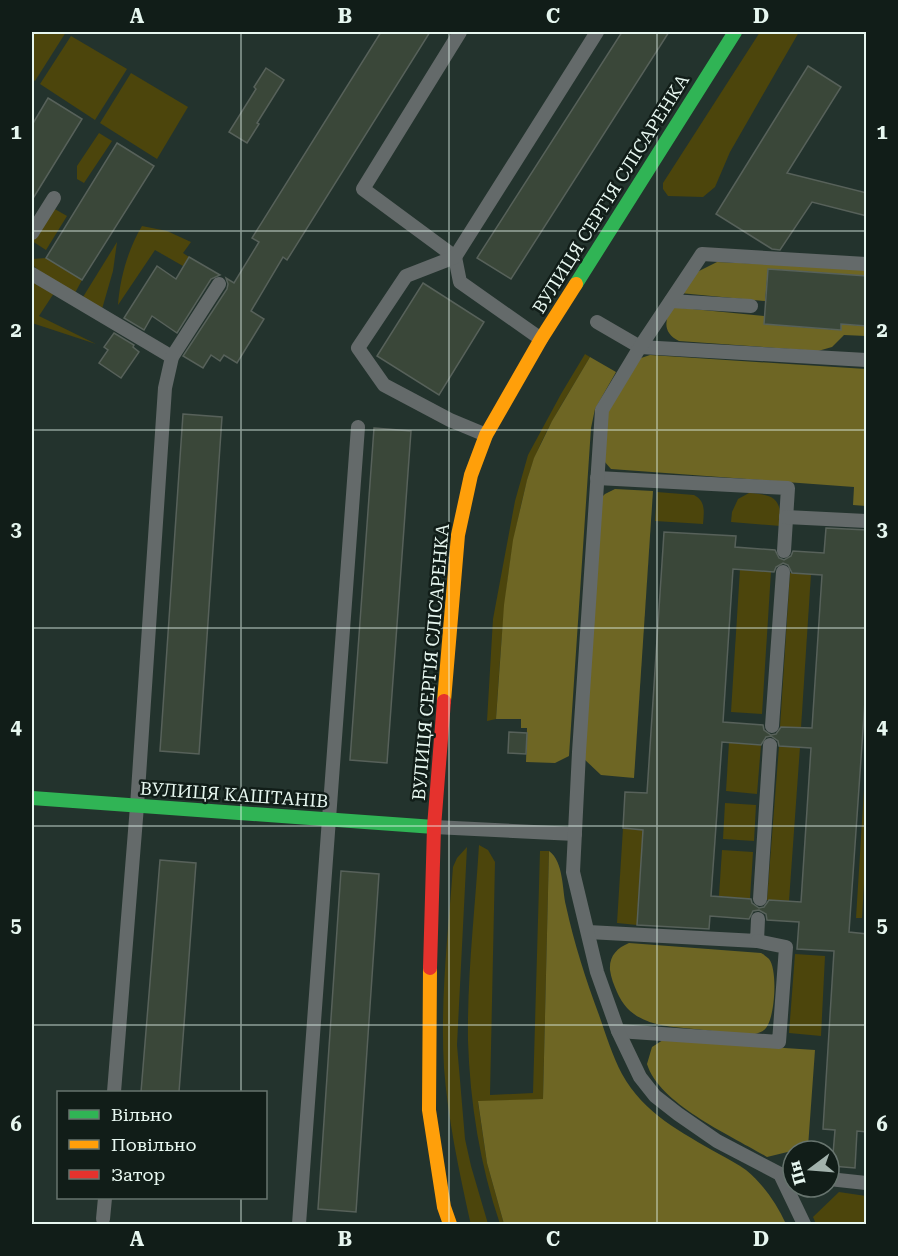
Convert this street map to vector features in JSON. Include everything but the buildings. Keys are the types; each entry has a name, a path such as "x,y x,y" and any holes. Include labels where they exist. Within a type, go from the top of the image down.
{"street":[{"name":"ВУЛИЦЯ СЕРГІЯ СЛІСАРЕНКА","path":"450,1224 444,1207 429,1110 430,967 435,827 449,634 458,535 471,475 486,435 541,339 735,32"},
{"name":"ВУЛИЦЯ КАШТАНІВ","path":"32,798 435,827"}],"lane":[{"path":"460,32 363,189 455,257 460,282 541,339"},
{"path":"486,435 450,420 384,385 358,348 406,276 455,257 597,32"},
{"path":"32,233 54,198"},
{"path":"781,1173 717,1141 655,1096 640,1077 618,1031 597,972 573,872 602,410 640,346 702,254 867,264"},
{"path":"32,274 172,357"},
{"path":"114,1091 137,806 165,388 172,357 219,284"},
{"path":"671,301 751,306"},
{"path":"597,321 640,346 867,360"},
{"path":"299,1224 358,427"},
{"path":"597,478 788,488 784,550"},
{"path":"786,517 867,521"},
{"path":"772,726 783,572"},
{"path":"760,899 770,745"},
{"path":"435,827 575,834"},
{"path":"757,941 758,919"},
{"path":"588,932 757,941 786,947 779,1042 618,1031"},
{"path":"841,1180 867,1183"},
{"path":"103,1220 105,1199"},
{"path":"795,1199 804,1224"}],"shaded area":[{"path":"32,32 66,32 35,81 32,79"},
{"path":"760,32 799,32 730,152 715,187 703,197 668,196 663,189 663,183"},
{"path":"71,36 127,69 95,120 40,84"},
{"path":"131,73 188,107 157,159 100,123"},
{"path":"99,133 112,141 84,183 77,179 77,166"},
{"path":"53,208 67,216 46,250 32,241"},
{"path":"142,226 167,231 191,242 183,253 189,257 183,266 155,250 118,305 126,264"},
{"path":"117,242 113,271 102,309 83,297"},
{"path":"46,258 82,280 75,293 32,264 32,259"},
{"path":"717,262 866,268 866,276 768,269 765,301 680,293 697,272"},
{"path":"32,281 54,293 39,316 96,344 32,323"},
{"path":"672,307 764,316 764,324 840,330 841,324 866,326 866,336 844,335 832,347 818,351 679,341 670,334 666,326"},
{"path":"585,354 590,357 547,431 526,484 507,588 496,719 487,721 493,619 515,501 528,455"},
{"path":"650,355 866,369 866,506 853,505 854,487 611,469 604,461 608,409 638,359"},
{"path":"590,357 616,372 595,409 591,428 569,756 555,763 526,762 527,728 521,728 521,719 496,719 504,605 513,540 534,458 552,421"},
{"path":"615,489 653,491 634,778 601,775 583,758 601,498"},
{"path":"657,492 698,497 703,507 703,524 655,521"},
{"path":"749,493 765,495 775,500 780,509 781,526 731,522 732,512 738,499"},
{"path":"740,569 771,571 762,714 731,712"},
{"path":"790,573 811,574 801,728 780,727"},
{"path":"729,742 761,745 757,794 726,791"},
{"path":"779,746 800,747 789,901 767,900"},
{"path":"865,773 866,849 862,918 856,918"},
{"path":"725,803 756,805 754,841 723,839"},
{"path":"623,828 643,830 637,925 617,923"},
{"path":"479,845 488,850 495,862 490,1095 533,1093 540,851 549,851 543,1099 478,1102 487,1163 504,1224 500,1224 482,1157 469,1064 469,992"},
{"path":"467,847 457,1045 465,1139 488,1224 471,1224 470,1221 451,1126 444,1068 444,993 453,867 457,858"},
{"path":"722,850 753,852 750,899 719,896"},
{"path":"549,851 560,869 566,906 589,988 622,1074 631,1088 652,1111 691,1138 746,1170 769,1195 786,1224 504,1224 487,1163 478,1101 543,1099"},
{"path":"629,943 762,954 769,959 774,973 772,1014 766,1028 749,1035 671,1027 639,1017 623,1003 610,970 615,953"},
{"path":"795,954 825,956 821,1036 789,1033"},
{"path":"663,1040 815,1050 809,1139 781,1139 781,1154 767,1157 698,1118 654,1079 647,1064 652,1047"},
{"path":"841,1192 866,1196 866,1224 816,1224 813,1217 832,1199 841,1199"}],"traffic: fast":[{"path":"576,284 735,32"},
{"path":"32,798 434,827"}],"traffic: slow":[{"path":"444,701 458,535 471,475 486,435 541,339 576,284"},
{"path":"430,968 429,1110 444,1207 450,1224"}],"traffic: jam":[{"path":"430,968 434,827 444,701"}]}
